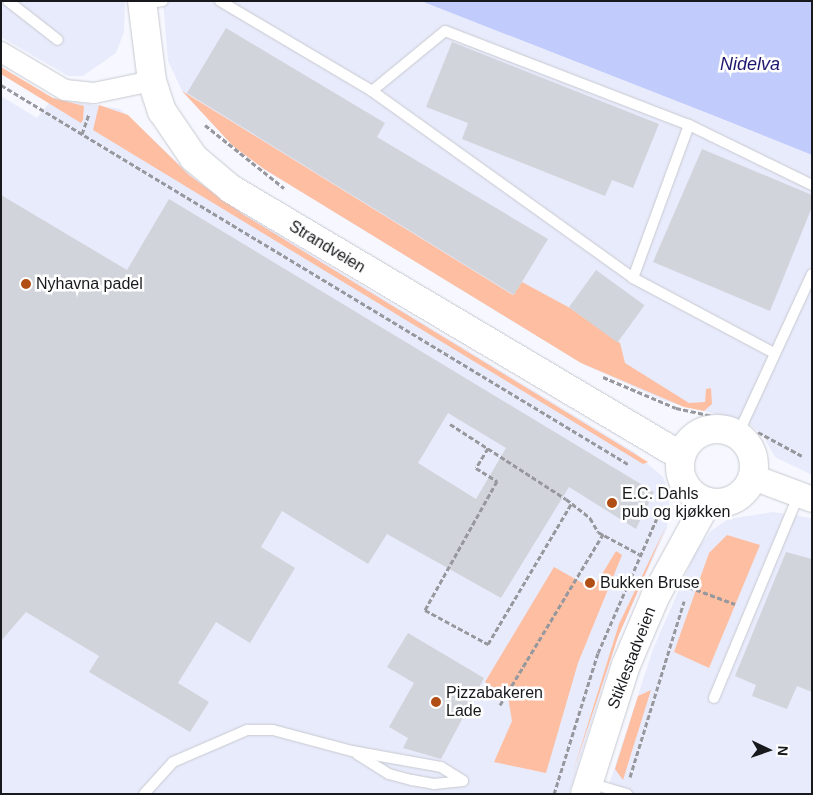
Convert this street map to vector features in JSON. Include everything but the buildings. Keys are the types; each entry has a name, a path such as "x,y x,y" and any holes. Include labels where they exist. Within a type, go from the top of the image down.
{"main road":[{"name":"Strandveien","path":"149,2 152,81 177,136 231,189 681,456"},
{"path":"739,428 754,456 753,477 739,496 723,503 707,502 684,484 681,456 691,438 708,429 739,428"},
{"name":"Stiklestadveien","path":"587,788 626,665 655,597 707,502"}],"street":[{"path":"1,52 65,90 94,93 152,81"},
{"path":"753,477 805,497"}],"lane":[{"path":"8,1 58,40"},
{"path":"220,1 372,91 633,278 774,353"},
{"path":"372,91 445,31 690,125 812,185"},
{"path":"633,278 690,125"},
{"path":"739,428 812,274"},
{"path":"714,698 750,610 805,497"},
{"path":"144,794 173,762 246,730 273,730 352,751 441,767 463,781 434,784 397,776 352,751"},
{"path":"587,788 626,794"}],"path":[{"path":"1,85 628,464"},
{"path":"202,123 288,192"},
{"path":"596,374 676,408 739,428 802,456"},
{"path":"450,424 571,504 602,534 639,554"},
{"path":"488,448 476,468 497,481 425,610 488,644 571,504"},
{"path":"654,524 660,512"},
{"path":"500,704 602,534"},
{"path":"626,794 692,578"},
{"path":"689,587 750,610"}],"shaded area":[{"path":"1,1 125,1 124,32 116,53 83,76 68,76 1,37"},
{"path":"163,1 421,1 812,155 812,475 775,457 763,436 747,422 665,401 581,363 264,169 233,146 182,91 168,61"},
{"path":"1,67 53,98 84,106 81,123 1,74"},
{"path":"182,91 513,295 522,282 570,308 620,343 625,363 689,403 705,402 706,389 711,388 712,404 704,411 684,407 581,363 264,169 233,146"},
{"path":"1,96 37,118 53,98 120,109 210,193 633,451 663,477 670,495 667,528 618,637 569,794 1,794"},
{"path":"99,105 128,115 189,175 244,215 648,462 643,464 93,130"},
{"path":"773,512 812,518 812,794 606,794 653,649 696,551 711,531 728,519"},
{"path":"666,526 618,637 572,775 619,624"},
{"path":"727,535 760,545 709,668 674,652 709,553"},
{"path":"616,551 622,555 578,663 546,773 494,762 512,721 508,697 485,682 554,567 593,589"},
{"path":"651,690 623,780 615,769 638,696"}],"water":[{"name":"Nidelva","path":"421,1 812,1 812,155 717,117"}],"place":[{"name":"Nyhavna padel","path":"26,284"},
{"name":"E.C. Dahls pub og kjøkken","path":"612,503"},
{"name":"Bukken Bruse","path":"590,583"},
{"name":"Pizzabakeren Lade","path":"436,702"}]}
